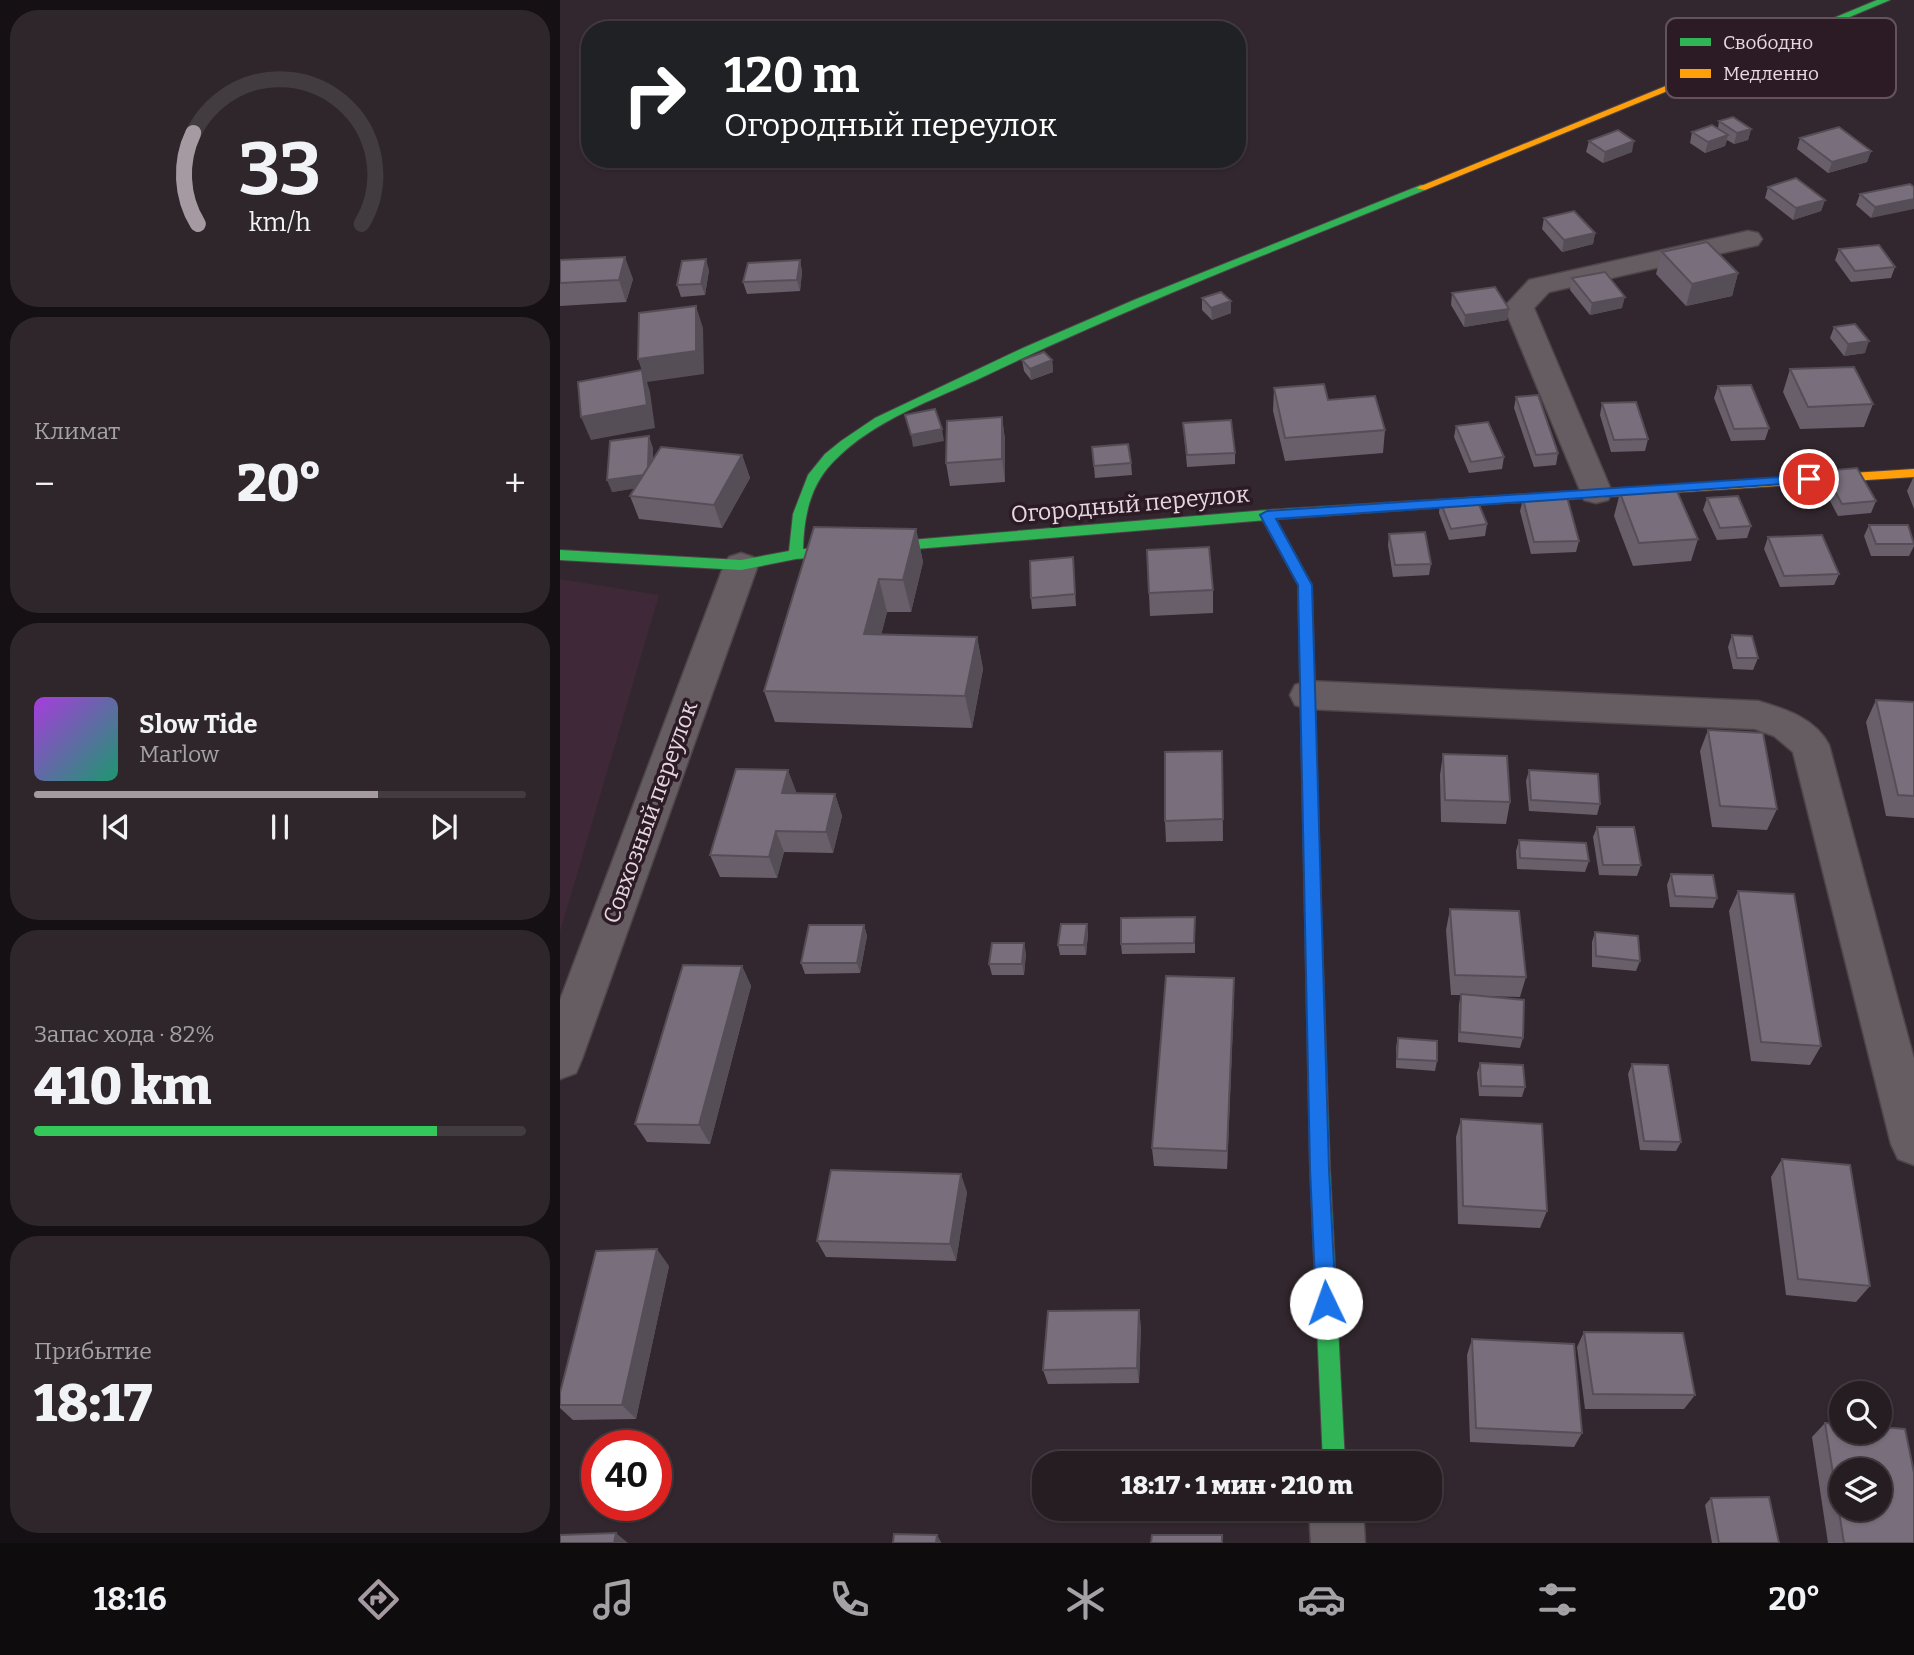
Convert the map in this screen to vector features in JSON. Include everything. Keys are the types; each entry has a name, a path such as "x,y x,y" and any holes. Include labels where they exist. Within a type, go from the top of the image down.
{"street":[{"path":"1841,18 1885,0"},
{"path":"796,554 796,520 806,491 828,459 866,428 1054,337 1666,89"},
{"path":"1596,492 1519,307 1539,286 1748,239"},
{"name":"Огородный переулок","path":"560,555 741,565 796,554 1267,515 1914,473"},
{"path":"1267,515 1305,585 1320,1169 1333,1451"},
{"name":"Совхозный переулок","path":"560,1059 741,565"},
{"path":"1308,695 1758,715 1787,726 1810,745 1914,1144"},
{"path":"1337,1521 1338,1543"}],"shaded area":[{"path":"560,579 659,595 560,932"}],"building":[{"path":"1733,117 1751,129 1737,133 1719,121"},
{"path":"1712,125 1728,135 1708,142 1692,132"},
{"path":"1839,127 1871,151 1832,162 1800,138"},
{"path":"1618,130 1634,141 1605,152 1589,141"},
{"path":"1796,178 1825,200 1796,208 1768,187"},
{"path":"1910,184 1914,187 1914,199 1875,207 1860,194"},
{"path":"1574,211 1595,233 1564,240 1544,218"},
{"path":"1707,242 1738,273 1692,284 1662,252"},
{"path":"1879,245 1895,267 1855,271 1839,249"},
{"path":"625,257 619,280 560,283 560,260"},
{"path":"706,259 701,284 677,285 682,261"},
{"path":"800,260 797,280 743,282 748,263"},
{"path":"1605,272 1625,297 1592,303 1572,278"},
{"path":"1495,287 1509,309 1465,315 1452,293"},
{"path":"1221,292 1231,301 1211,308 1202,298"},
{"path":"696,306 696,351 638,359 639,313"},
{"path":"1855,324 1869,341 1848,344 1834,327"},
{"path":"1044,352 1052,360 1030,369 1022,360"},
{"path":"1854,367 1873,404 1808,407 1790,369"},
{"path":"642,370 647,405 581,417 578,382"},
{"path":"1324,384 1328,400 1375,396 1385,430 1285,438 1274,388"},
{"path":"1751,385 1769,428 1734,429 1718,386"},
{"path":"1538,395 1558,453 1536,455 1516,397"},
{"path":"1636,402 1648,439 1614,440 1602,403"},
{"path":"935,409 942,429 911,435 905,415"},
{"path":"1002,417 1002,459 946,463 947,421"},
{"path":"1231,420 1235,453 1187,455 1183,423"},
{"path":"1488,422 1504,457 1471,462 1456,426"},
{"path":"649,436 648,467 643,475 607,480 610,441"},
{"path":"1128,444 1131,463 1094,466 1092,447"},
{"path":"661,447 742,455 714,505 630,496"},
{"path":"1857,468 1876,501 1842,504 1824,471"},
{"path":"1676,489 1698,539 1639,543 1620,493"},
{"path":"1738,496 1751,526 1720,528 1707,498"},
{"path":"1476,497 1487,524 1451,529 1440,501"},
{"path":"1567,497 1579,541 1534,542 1523,499"},
{"path":"1869,525 1908,525 1914,544 1876,544"},
{"path":"814,527 916,529 903,580 879,579 864,634 977,637 965,696 764,691"},
{"path":"1425,532 1431,564 1395,565 1389,534"},
{"path":"1822,535 1839,574 1784,576 1768,537"},
{"path":"1209,547 1213,590 1149,593 1147,550"},
{"path":"1073,557 1075,594 1031,598 1030,561"},
{"path":"1732,635 1752,636 1758,658 1737,658"},
{"path":"1876,700 1914,702 1914,796 1898,795"},
{"path":"1708,730 1763,733 1777,809 1720,806"},
{"path":"1222,751 1223,819 1165,821 1165,752"},
{"path":"1443,754 1507,756 1510,802 1445,800"},
{"path":"736,769 788,770 782,793 835,794 826,832 776,831 769,857 710,855"},
{"path":"1529,770 1598,774 1600,804 1531,800"},
{"path":"1597,827 1634,827 1641,865 1603,865"},
{"path":"1519,840 1586,843 1589,861 1520,858"},
{"path":"1671,874 1713,875 1717,898 1675,896"},
{"path":"1738,891 1794,894 1821,1046 1761,1042"},
{"path":"1450,909 1519,911 1526,977 1455,975"},
{"path":"1195,917 1194,943 1121,944 1121,918"},
{"path":"1061,924 1087,924 1084,945 1058,945"},
{"path":"809,925 864,925 857,963 801,963"},
{"path":"1595,932 1638,936 1640,961 1596,956"},
{"path":"992,943 1024,943 1022,964 989,964"},
{"path":"683,965 742,966 699,1125 635,1124"},
{"path":"1166,976 1234,978 1227,1151 1152,1148"},
{"path":"1461,994 1524,1000 1523,1038 1460,1032"},
{"path":"1398,1038 1437,1041 1437,1061 1397,1059"},
{"path":"1480,1063 1523,1065 1525,1087 1481,1086"},
{"path":"1632,1064 1668,1065 1681,1142 1644,1141"},
{"path":"1461,1119 1542,1124 1547,1211 1463,1206"},
{"path":"1782,1159 1850,1165 1870,1286 1798,1279"},
{"path":"831,1170 961,1174 950,1244 817,1241"},
{"path":"657,1249 622,1405 560,1405 560,1393 596,1251"},
{"path":"1139,1310 1137,1368 1043,1370 1048,1311"},
{"path":"1584,1332 1683,1333 1695,1395 1593,1394"},
{"path":"1472,1339 1574,1344 1582,1433 1476,1428"},
{"path":"1825,1423 1829,1423 1829,1444 1892,1444 1892,1428 1905,1429 1914,1473 1914,1543 1844,1543 1841,1521 1892,1521 1892,1458 1831,1458"},
{"path":"1769,1497 1779,1543 1719,1543 1711,1498"},
{"path":"616,1533 614,1543 560,1543 560,1535"},
{"path":"894,1534 937,1535 936,1543 893,1543"},
{"path":"1152,1535 1222,1535 1222,1543 1151,1543"}],"traffic: fast":[{"path":"1841,18 1885,0"},
{"path":"796,554 799,514 813,478 820,467 845,444 879,421 1083,326 1421,188"},
{"path":"560,555 741,565 796,554 1267,515 1512,499"},
{"path":"1312,875 1320,1169 1333,1451"}],"traffic: slow":[{"path":"1421,188 1666,89"},
{"path":"1512,499 1914,473"},
{"path":"1267,515 1305,585 1312,875"}],"route":[{"path":"1326,1303 1305,585 1267,515 1809,479"}]}
